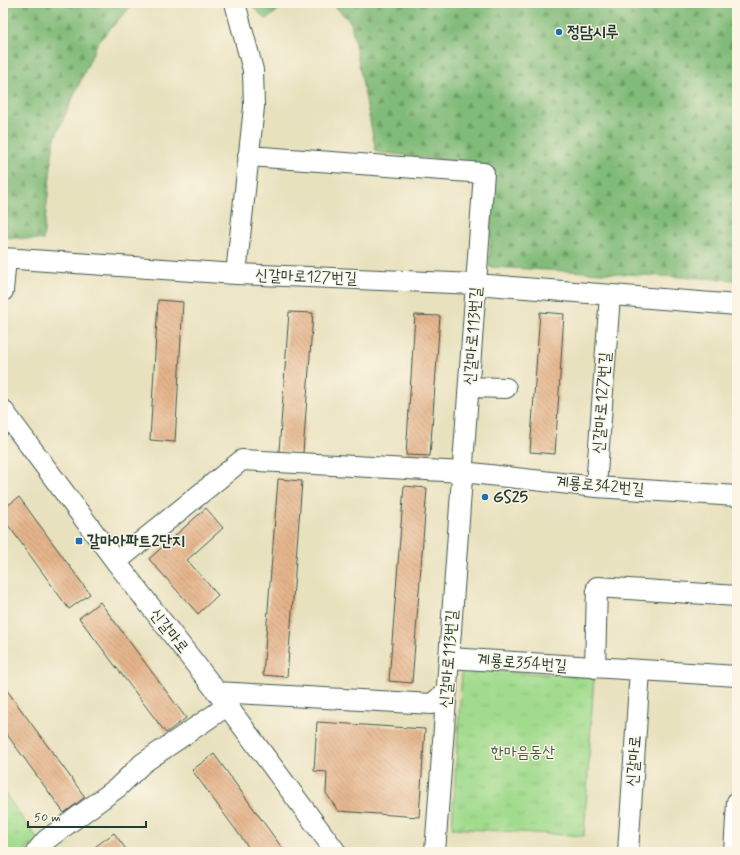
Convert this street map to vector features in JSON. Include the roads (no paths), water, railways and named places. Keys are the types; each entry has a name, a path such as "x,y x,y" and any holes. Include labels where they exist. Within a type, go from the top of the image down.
{"street":[{"path":"235,3 253,70 254,107 236,274"},
{"name":"신갈마로113번길","path":"248,156 484,173 435,852"},
{"path":"3,291 4,258"},
{"name":"신갈마로127번길","path":"4,258 236,274 476,284 737,305"},
{"name":"신갈마로127번길","path":"596,486 610,295"},
{"path":"469,387 506,388"},
{"name":"신갈마로","path":"3,410 116,562 222,699 336,852"},
{"name":"계룡로342번길","path":"116,562 242,460 463,472 596,486 737,496"},
{"path":"595,668 597,587 737,596"},
{"name":"계룡로354번길","path":"449,658 737,676"},
{"name":"신갈마로","path":"628,852 640,670"},
{"path":"36,852 46,840 117,788 143,763 222,699 432,704 447,691"},
{"path":"734,852 737,802"}],"place":[{"name":"정담시루","path":"559,32"},
{"name":"GS25","path":"485,497"},
{"name":"갈마아파트2단지","path":"79,541"}],"park label":[{"name":"한마음동산","path":"523,752"}]}
